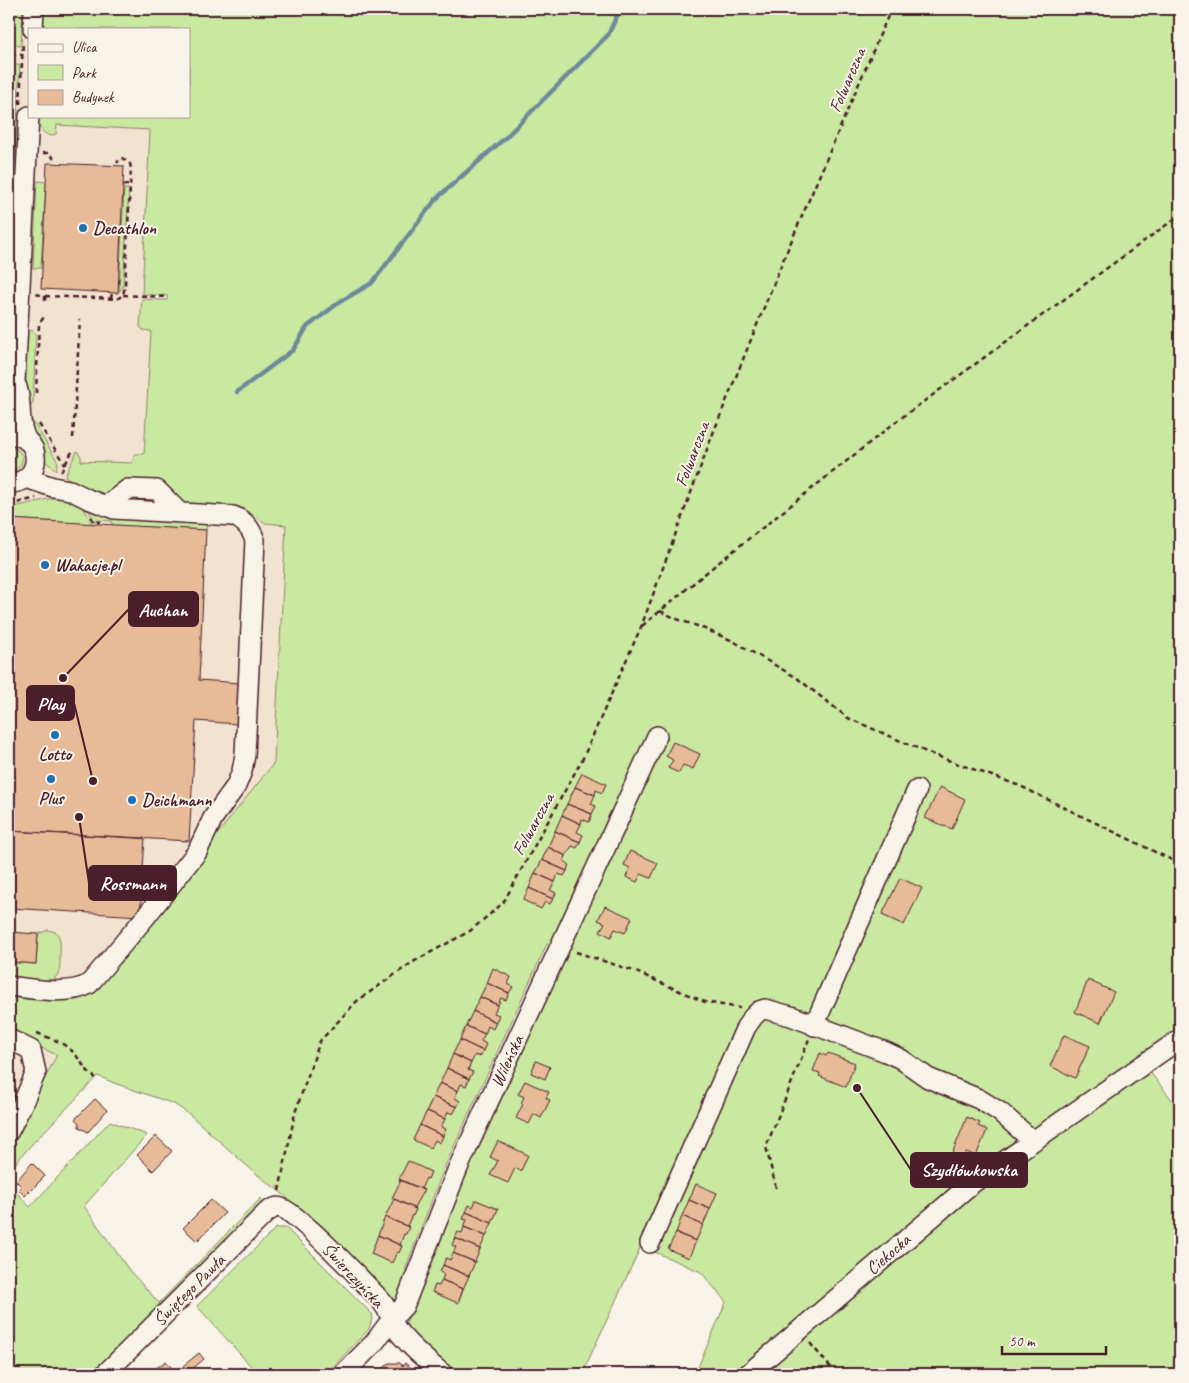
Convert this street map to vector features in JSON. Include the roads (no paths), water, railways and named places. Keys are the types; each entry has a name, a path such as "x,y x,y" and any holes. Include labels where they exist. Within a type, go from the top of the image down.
{"street":[{"path":"33,28 34,9"},
{"path":"9,405 15,381 29,118"},
{"path":"15,381 20,398 22,430 27,441 34,449 36,460 33,470 18,480"},
{"path":"9,435 17,435 27,441"},
{"path":"36,460 70,490"},
{"path":"9,986 72,991 89,984 197,852 210,823 236,786 245,756 255,540 252,531 240,518 233,516 114,509 70,490 18,480"},
{"name":"Wileńska","path":"342,1374 374,1343 404,1306 458,1168 657,736"},
{"path":"814,1026 917,790"},
{"path":"650,1243 746,1027 756,1014 765,1009 775,1011 901,1059 928,1078 979,1098 1000,1112 1033,1140"},
{"path":"9,1039 31,1050 36,1072 9,1131"},
{"name":"Ciekocka","path":"748,1374 970,1185 1180,1039"},
{"name":"Świerczyńska","path":"275,1207 290,1212 312,1232 383,1304 400,1334 443,1374"},
{"name":"Świętego Pawła","path":"105,1374 267,1212 275,1207"}],"waterway":[{"path":"237,392 293,350 307,327 341,301 372,283 436,199 506,137 608,35 620,9"}],"place":[{"name":"Decathlon","path":"83,228"},
{"name":"Wakacje.pl","path":"45,565"},
{"name":"Auchan","path":"63,678"},
{"name":"Lotto","path":"55,735"},
{"name":"Plus","path":"51,779"},
{"name":"Play","path":"93,781"},
{"name":"Deichmann","path":"132,800"},
{"name":"Rossmann","path":"79,817"},
{"name":"Szydłówkowska","path":"857,1088"}]}
